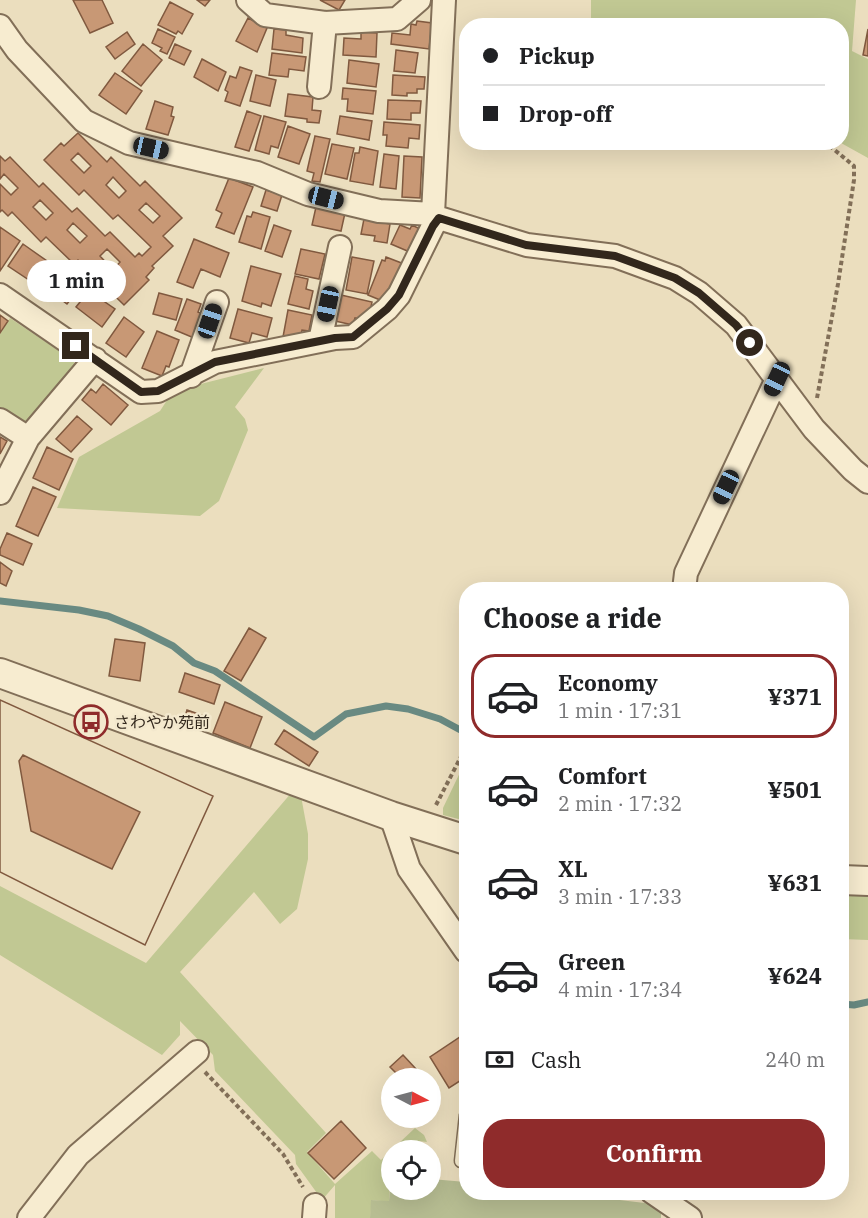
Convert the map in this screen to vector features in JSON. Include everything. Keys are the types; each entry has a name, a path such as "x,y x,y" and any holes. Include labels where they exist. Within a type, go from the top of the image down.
{"street":[{"path":"248,0 265,15 325,23 397,19 419,0"},
{"path":"0,295 141,392 158,391 215,362 320,341 353,337 387,309 399,295 436,216 444,0"},
{"path":"320,87 325,23"},
{"path":"0,26 17,50 84,121 129,143 257,173 308,194 379,211 436,216 526,245 615,256 675,278 699,293 736,325 814,429 853,470 868,482"},
{"path":"320,341 340,247"},
{"path":"191,376 217,302"},
{"path":"0,493 28,438 95,359"},
{"path":"685,582 686,573 777,379"},
{"path":"0,420 28,438"},
{"path":"0,674 391,816 459,838"},
{"path":"391,816 409,868 459,941"},
{"path":"849,880 868,881"},
{"path":"29,1218 78,1155 197,1052"},
{"path":"664,1200 690,1218"}],"path":[{"path":"814,429 854,180 854,166 835,150"},
{"path":"424,826 459,760"},
{"path":"197,1052 205,1072 283,1154 314,1212"}],"green space":[{"path":"591,0 856,0 852,51 868,59 868,158 849,147 849,18 591,18"},
{"path":"10,318 74,361 75,371 25,423 19,424 0,412 0,334"},
{"path":"264,368 235,407 245,419 248,430 219,501 200,516 57,508 79,457 160,411 173,391"},
{"path":"459,775 459,819 443,815 443,808"},
{"path":"292,792 301,796 308,834 308,859 297,909 280,924 254,892 180,972 326,1133 307,1152 335,1184 372,1151 381,1160 381,1200 389,1200 389,1202 372,1200 370,1218 335,1218 335,1185 322,1200 296,1164 295,1155 215,1071 213,1055 180,1021 180,1035 162,1055 0,955 0,886 146,963"},
{"path":"849,887 868,888 868,940 849,939"},
{"path":"415,1128 424,1135 426,1140 402,1140"},
{"path":"441,1180 459,1181 459,1200 620,1200 661,1205 661,1218 370,1218 371,1200 441,1200"}],"building":[{"path":"73,0 102,0 113,23 90,33"},
{"path":"197,0 210,0 205,6"},
{"path":"320,0 345,0 339,10"},
{"path":"170,2 193,14 182,34 178,31 176,34 158,25"},
{"path":"248,18 267,28 257,52 236,41"},
{"path":"417,21 432,23 429,49 391,44 392,33 410,35 411,24 416,25"},
{"path":"158,29 175,37 167,54 160,51 162,48 152,43"},
{"path":"274,29 286,30 286,35 303,38 302,53 272,49"},
{"path":"868,29 868,56 863,55"},
{"path":"127,32 135,44 115,59 106,47"},
{"path":"361,32 377,33 376,57 343,55 344,38 361,39"},
{"path":"143,44 162,60 141,86 122,71"},
{"path":"175,44 191,51 184,65 169,58"},
{"path":"396,50 418,53 415,73 394,71"},
{"path":"272,53 306,57 304,71 289,69 288,77 269,75"},
{"path":"202,59 226,72 218,91 194,77"},
{"path":"349,60 379,64 376,87 347,83"},
{"path":"240,67 252,71 240,106 225,101 228,92 225,90 230,76 236,78"},
{"path":"115,73 142,91 126,114 99,95"},
{"path":"256,75 276,80 270,106 250,101"},
{"path":"393,75 425,77 424,89 417,89 417,93 407,93 407,96 392,95"},
{"path":"343,88 376,91 373,114 347,111 348,99 342,99"},
{"path":"288,94 313,97 312,110 321,111 319,123 285,116"},
{"path":"388,100 421,101 420,113 411,113 411,120 387,119"},
{"path":"155,101 173,107 171,116 174,117 168,135 146,129"},
{"path":"247,111 261,116 249,151 235,147"},
{"path":"264,116 286,122 278,148 271,146 269,154 255,150"},
{"path":"340,116 372,121 369,140 337,134"},
{"path":"384,122 420,125 419,139 409,138 408,148 386,146 387,135 383,135"},
{"path":"288,126 310,134 299,164 278,157"},
{"path":"78,133 107,162 111,157 140,186 145,181 182,218 163,236 173,246 152,266 154,268 146,277 149,280 124,305 78,260 74,264 46,237 41,242 12,212 8,216 2,210 0,212 0,184 11,195 18,188 4,174 0,179 0,156 5,161 10,157 39,187 43,183 72,212 77,208 105,236 110,232 135,257 139,253 142,256 151,247 118,215 113,219 84,190 79,195 44,160 61,143 64,146","holes":["78,153 91,166 84,173 71,160","113,177 126,191 119,198 106,185","40,200 53,213 46,220 33,207","146,203 160,216 153,223 139,210","73,223 87,236 80,243 67,230","107,249 120,262 113,270 100,256"]},
{"path":"315,136 330,139 320,182 312,181 314,173 307,171"},
{"path":"332,144 354,148 347,179 325,174"},
{"path":"360,147 378,151 373,185 350,181 355,153 359,153"},
{"path":"384,154 399,156 396,189 380,187"},
{"path":"404,156 422,157 420,198 402,197"},
{"path":"229,178 253,187 234,234 216,227 222,213 216,210"},
{"path":"266,190 282,195 277,211 261,206"},
{"path":"316,207 345,213 341,231 312,225"},
{"path":"253,212 270,217 261,249 239,242 247,216 251,217"},
{"path":"364,219 390,224 387,243 374,241 375,236 361,234"},
{"path":"274,225 291,231 282,257 265,251"},
{"path":"400,225 410,229 412,225 422,230 412,253 391,244"},
{"path":"0,227 20,241 0,271"},
{"path":"194,239 229,253 220,277 201,269 193,288 177,282"},
{"path":"23,244 47,261 32,282 8,266"},
{"path":"301,249 325,254 319,279 295,274"},
{"path":"352,257 374,261 367,294 346,290"},
{"path":"386,257 404,264 385,302 368,295 382,260 385,261"},
{"path":"251,266 281,274 271,306 262,303 261,307 242,301"},
{"path":"57,267 82,285 67,304 43,286"},
{"path":"295,276 308,279 306,289 313,291 309,309 288,304"},
{"path":"89,291 115,309 102,327 76,307"},
{"path":"159,293 182,299 176,320 153,314"},
{"path":"341,295 372,302 368,321 355,318 353,325 335,321"},
{"path":"187,299 201,304 198,312 203,314 194,338 175,330"},
{"path":"238,309 272,318 267,337 252,333 249,343 230,338"},
{"path":"288,310 312,315 309,331 302,330 301,336 295,339 283,337"},
{"path":"0,315 8,321 0,333"},
{"path":"124,317 144,332 126,357 106,343"},
{"path":"157,331 179,340 169,367 166,366 162,376 142,368"},
{"path":"103,384 128,405 111,425 82,400 91,389 96,393"},
{"path":"77,416 92,429 71,452 56,439"},
{"path":"0,437 7,441 0,454"},
{"path":"47,447 73,459 59,490 33,478"},
{"path":"33,487 56,497 38,536 16,526"},
{"path":"7,533 32,544 23,565 0,555 0,549"},
{"path":"0,562 12,571 6,586 0,583"},
{"path":"249,628 266,638 241,681 224,671"},
{"path":"115,639 145,643 140,681 109,676"},
{"path":"185,673 220,685 214,704 179,692"},
{"path":"0,700 213,796 145,945 0,872","holes":["23,755 140,812 112,869 31,831 19,761"]},
{"path":"0,700 213,796 145,945 0,872"},
{"path":"225,702 262,717 250,748 213,733"},
{"path":"187,710 210,718 205,733 182,726"},
{"path":"284,730 318,752 309,766 275,744"},
{"path":"459,1038 459,1082 449,1088 441,1075 441,1068 437,1068 430,1057"},
{"path":"403,1055 415,1068 391,1068"},
{"path":"341,1121 366,1148 334,1179 308,1153"}],"waterway":[{"path":"0,601 79,610 108,616 139,629 173,646 194,663 215,671 314,737 346,714 386,706 408,709 440,719 459,729"},
{"path":"849,1005 868,1002"}],"place":[{"name":"さわやか苑前","path":"91,722"}],"route":[{"path":"76,346 141,392 158,391 215,362 335,338 353,337 373,322 399,295 439,218 526,245 615,256 675,278 699,293 736,325 750,343"}]}
